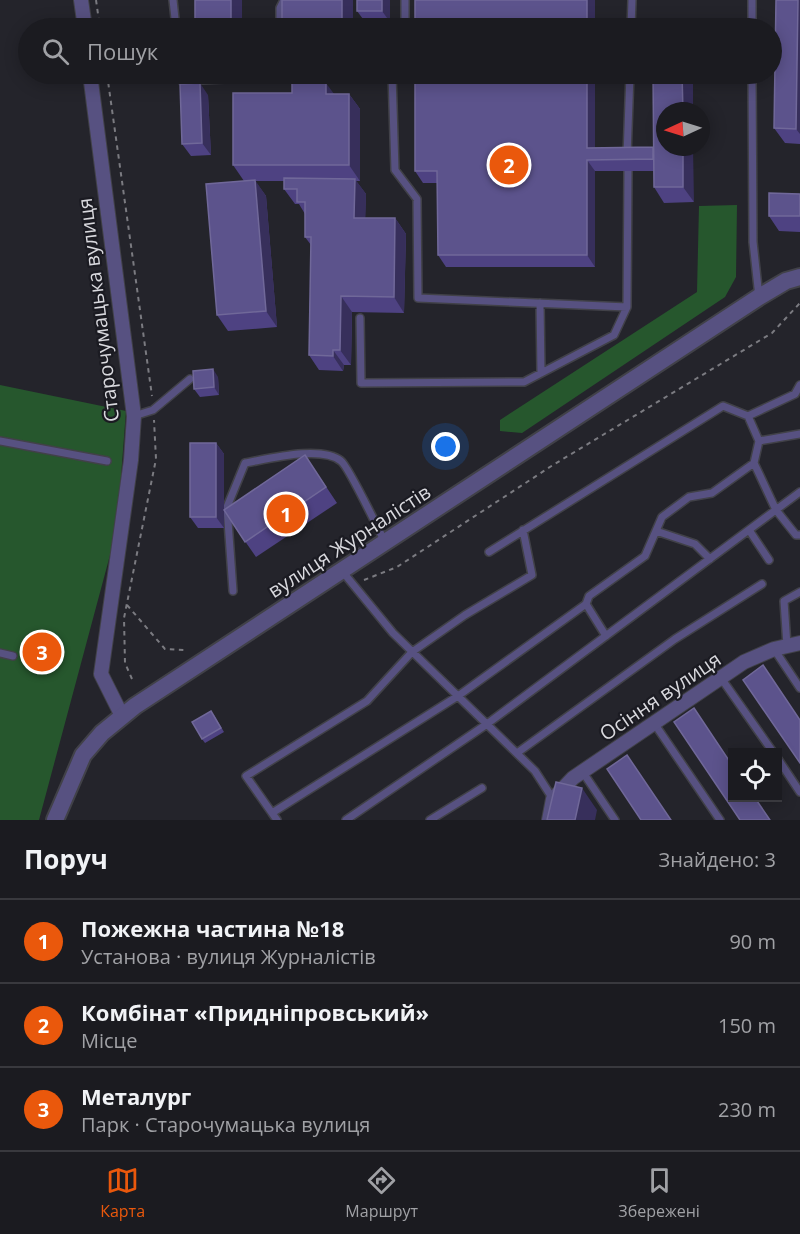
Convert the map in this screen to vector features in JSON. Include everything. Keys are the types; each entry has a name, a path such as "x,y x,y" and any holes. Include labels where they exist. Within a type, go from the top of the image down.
{"street":[{"path":"81,0 84,18"},
{"name":"Старочумацька вулиця","path":"91,84 134,416 131,460 101,674 122,716"},
{"name":"вулиця Журналістів","path":"55,820 83,755 102,733 122,716 759,297 786,280 800,277"},
{"name":"Осіння вулиця","path":"553,799 582,771 744,662 787,646"},
{"path":"549,820 553,799"}],"lane":[{"path":"173,0 175,18"},
{"path":"280,18 280,8 284,0"},
{"path":"405,0 405,18"},
{"path":"631,18 632,0"},
{"path":"752,0 752,18"},
{"path":"392,84 395,170 417,199 418,298 627,308"},
{"path":"627,159 630,84"},
{"path":"752,84 753,242 759,297"},
{"path":"360,318 361,383 524,382 550,371 614,334 627,308 628,171"},
{"path":"540,303 541,373"},
{"path":"134,416 153,411 190,379"},
{"path":"748,416 795,394 800,385"},
{"path":"489,552 723,406 748,416 759,441 754,463 776,510 796,535 800,535"},
{"path":"759,441 800,434"},
{"path":"0,441 106,461"},
{"path":"232,591 227,507 245,463 286,455 327,454 342,461 385,542"},
{"path":"524,530 532,575 465,615 412,652 367,701 246,776 274,817 458,696 585,604 589,596 645,556 662,517 690,497 712,493 754,463"},
{"path":"346,820 487,724 800,492"},
{"path":"749,530 769,560"},
{"path":"656,531 695,544 710,559"},
{"path":"342,571 412,652 535,771 553,799"},
{"path":"517,753 675,639 762,584"},
{"path":"800,592 784,601 787,646 800,688"},
{"path":"585,604 606,636"},
{"path":"0,653 13,656"},
{"path":"721,678 770,748"},
{"path":"654,723 720,820"},
{"path":"782,766 800,792"},
{"path":"582,771 614,819"},
{"path":"430,820 482,788"}],"path":[{"path":"96,0 99,18"},
{"path":"353,585 397,567 553,465 772,333 800,303"},
{"path":"127,606 165,649 185,650"}],"green space":[{"path":"737,205 736,277 725,297 522,433 500,431 500,420 697,292 699,206"},
{"path":"0,385 126,411 117,529 39,820 0,820"}],"building":[{"path":"195,0 231,0 231,18 195,18"},
{"path":"282,0 342,0 342,18 282,18"},
{"path":"357,0 382,0 382,11 357,11"},
{"path":"415,0 587,0 587,18 415,18"},
{"path":"776,0 798,0 796,129 774,128 775,84 782,84 782,18 776,18"},
{"path":"180,84 200,84 202,143 182,144"},
{"path":"292,84 326,84 326,94 349,94 349,165 233,165 233,93 292,93"},
{"path":"415,84 587,84 587,148 653,147 653,159 587,160 587,255 438,255 437,171 415,171"},
{"path":"653,84 682,84 683,102 656,102 656,156 683,156 683,187 654,187"},
{"path":"284,178 355,179 354,218 395,218 394,297 341,296 340,350 333,350 333,356 309,355 311,237 305,237 305,202 297,202 297,189 284,189"},
{"path":"255,180 266,311 217,315 206,184"},
{"path":"769,193 800,194 800,216 769,216"},
{"path":"213,369 214,387 194,389 193,371"},
{"path":"190,443 216,443 216,517 190,517"},
{"path":"305,455 326,487 245,542 224,510"},
{"path":"763,665 800,720 800,763 743,680"},
{"path":"694,708 728,759 728,802 758,802 770,820 740,820 674,722"},
{"path":"211,711 221,728 202,739 192,722"},
{"path":"627,755 671,820 641,820 607,769"},
{"path":"556,782 582,788 575,820 547,820"}],"place":[{"name":"Комбінат «Придніпровський»","path":"509,165"},
{"name":"Пожежна частина №18","path":"286,514"},
{"name":"Металург","path":"42,652"}]}
